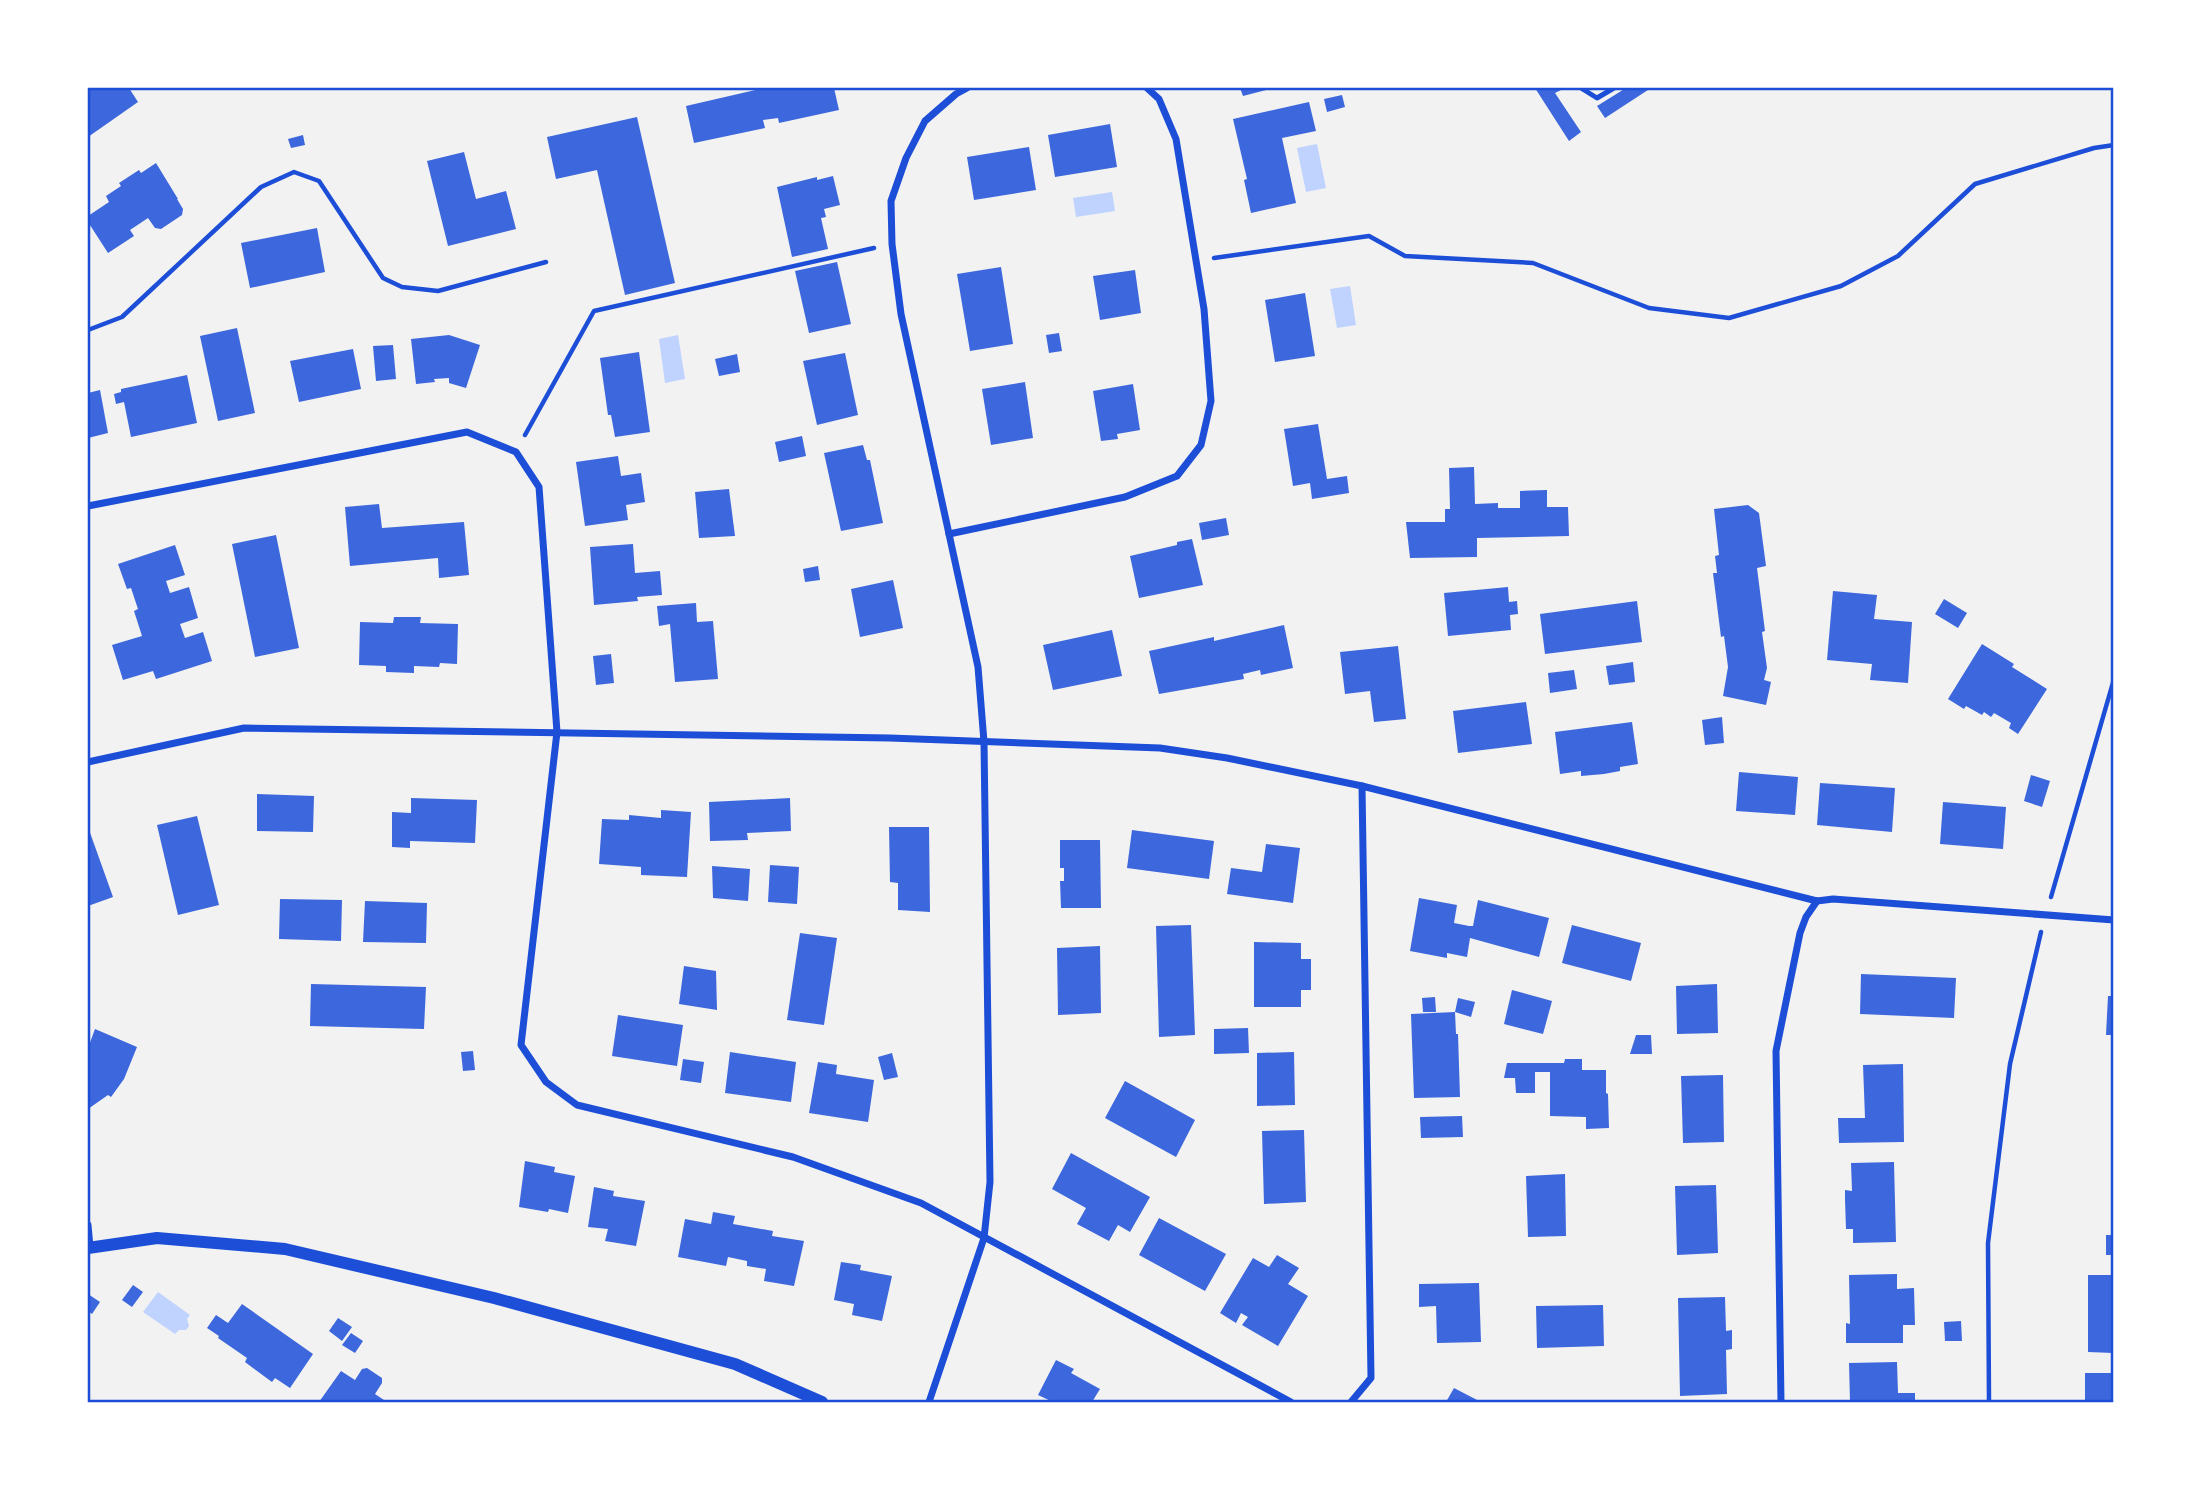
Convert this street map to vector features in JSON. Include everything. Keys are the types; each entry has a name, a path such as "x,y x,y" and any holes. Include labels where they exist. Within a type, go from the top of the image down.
{"street":[{"path":"929,1402 984,1238 990,1182 984,742 978,667 901,314 892,244 891,201 906,158 925,121 967,88"},
{"path":"949,534 1125,497 1177,476 1201,445 1211,401 1204,309 1176,139 1159,99 1147,88"},
{"path":"88,506 467,432 516,452 538,487 557,732 521,1045 546,1082 577,1105 793,1157 921,1203 1291,1402"},
{"path":"88,762 244,728 557,732 1160,748 1227,758 1362,786 1817,901 1833,899 2113,920"},
{"path":"1351,1402 1371,1378 1362,786"},
{"path":"1781,1402 1776,1051 1800,933 1806,917 1817,901"},
{"path":"88,1225 89,1247 157,1238 285,1249 494,1298 735,1364 822,1402"}],"lane":[{"path":"1581,88 1597,98 1614,88"}],"path":[{"path":"1196,260 1369,236 1405,256 1533,263 1649,308 1729,318 1841,286 1898,256 1975,184 2094,148 2113,145"},
{"path":"88,330 122,317 261,187 294,172 319,181 383,278 402,287 438,292 546,262"},
{"path":"516,452 594,311 892,244"},
{"path":"1989,1402 1990,1229 2010,1064 2045,916 2113,679"}],"water":[{"path":"1317,144 1326,188 1306,192 1297,148"},
{"path":"1112,192 1115,211 1076,217 1073,198"},
{"path":"1350,286 1356,325 1337,328 1330,289"},
{"path":"678,335 685,379 665,383 659,339"},
{"path":"158,1292 190,1315 186,1330 179,1330 175,1334 143,1312"}],"building":[{"path":"88,88 129,88 138,102 88,137"},
{"path":"764,88 834,88 839,110 779,123 778,118 763,120 765,128 694,143 686,106"},
{"path":"1240,88 1274,88 1243,96"},
{"path":"1535,88 1565,88 1555,93 1581,132 1569,141"},
{"path":"1626,88 1651,88 1605,118 1597,106"},
{"path":"1342,95 1345,107 1327,112 1324,99"},
{"path":"1309,102 1316,131 1282,138 1296,203 1251,213 1244,180 1247,179 1233,119"},
{"path":"637,117 675,283 625,295 597,170 556,179 547,137"},
{"path":"1110,124 1117,167 1055,177 1048,135"},
{"path":"303,135 305,145 291,148 288,139"},
{"path":"1029,147 1036,190 974,200 967,157"},
{"path":"464,152 476,199 506,191 516,229 448,246 427,161"},
{"path":"156,163 183,209 182,215 161,229 155,228 148,218 130,230 134,236 108,253 88,222 88,216 109,202 106,196 121,186 119,183"},
{"path":"833,176 840,205 824,209 826,217 821,218 828,249 792,257 777,187 817,177 817,180"},
{"path":"317,228 325,272 250,288 241,243"},
{"path":"837,262 851,324 809,333 795,271"},
{"path":"1001,267 1013,344 970,351 957,274"},
{"path":"1135,270 1141,313 1100,320 1093,276"},
{"path":"1305,293 1315,356 1275,362 1265,300"},
{"path":"237,328 255,413 218,421 200,336"},
{"path":"1059,333 1062,351 1049,353 1046,335"},
{"path":"449,335 480,345 466,388 449,383 449,378 416,384 411,339"},
{"path":"393,345 396,379 376,381 373,346"},
{"path":"353,349 361,389 299,402 290,361"},
{"path":"639,352 650,432 615,437 611,415 608,415 600,358"},
{"path":"845,353 858,415 817,425 803,361"},
{"path":"737,354 740,372 719,376 715,359"},
{"path":"187,375 197,423 131,437 124,402 116,404 114,394 121,392 121,389"},
{"path":"1025,382 1033,438 991,445 982,389"},
{"path":"1133,384 1140,430 1117,434 1118,439 1101,441 1093,391"},
{"path":"100,390 108,433 88,438 88,393"},
{"path":"1318,424 1327,479 1347,476 1349,493 1312,499 1310,483 1293,486 1284,429"},
{"path":"802,436 806,456 779,462 775,442"},
{"path":"863,445 867,460 870,460 883,523 841,531 824,453"},
{"path":"618,456 621,476 641,473 645,502 626,505 628,520 585,526 576,462"},
{"path":"1474,467 1475,504 1498,503 1498,508 1520,508 1520,491 1547,490 1547,507 1568,507 1569,536 1477,538 1477,557 1410,558 1406,522 1445,522 1445,509 1450,509 1449,468"},
{"path":"729,489 735,536 699,538 695,492"},
{"path":"379,504 382,528 464,522 469,575 439,578 438,558 350,566 345,507"},
{"path":"1748,505 1759,513 1766,566 1757,568 1765,631 1762,632 1767,668 1764,680 1771,682 1766,705 1723,696 1728,667 1724,636 1721,637 1713,573 1717,573 1715,556 1719,555 1714,509"},
{"path":"1226,518 1229,535 1202,540 1199,523"},
{"path":"276,535 299,648 255,657 232,544"},
{"path":"1192,539 1203,585 1139,598 1130,556"},
{"path":"633,544 635,573 660,571 662,595 637,597 638,601 594,605 590,547"},
{"path":"175,545 185,575 166,581 170,593 189,587 198,618 180,624 185,638 203,632 212,661 156,679 153,671 123,680 112,645 142,636 134,611 138,609 131,588 127,589 118,564"},
{"path":"818,566 820,580 805,582 803,569"},
{"path":"893,580 903,628 860,637 851,589"},
{"path":"1508,587 1509,602 1517,601 1518,614 1510,615 1511,630 1448,636 1444,593"},
{"path":"1833,591 1877,595 1874,619 1912,622 1908,683 1870,680 1872,664 1827,660"},
{"path":"1944,599 1967,613 1958,628 1935,614"},
{"path":"1637,601 1642,642 1545,654 1540,614"},
{"path":"696,603 697,622 713,621 718,679 675,682 670,624 659,626 657,606"},
{"path":"394,617 421,617 420,623 458,624 457,664 440,663 439,667 414,666 414,673 386,672 386,666 359,665 360,622 393,623"},
{"path":"1284,625 1293,668 1261,675 1260,670 1243,674 1244,679 1159,694 1149,651 1214,637 1214,641"},
{"path":"1112,630 1122,676 1053,690 1043,645"},
{"path":"1982,644 2047,689 2018,734 2009,728 2011,723 1994,713 1991,717 1984,712 1982,715 1966,706 1964,709 1948,699"},
{"path":"1398,646 1406,719 1374,722 1370,691 1345,694 1340,652"},
{"path":"611,654 614,683 596,685 593,656"},
{"path":"1633,662 1635,682 1609,685 1606,666"},
{"path":"1574,670 1577,689 1550,693 1548,673"},
{"path":"1526,702 1532,744 1458,753 1453,711"},
{"path":"1722,717 1724,743 1705,745 1702,720"},
{"path":"1632,722 1638,764 1620,767 1620,771 1604,774 1581,776 1581,771 1560,774 1555,732"},
{"path":"1739,772 1798,777 1795,815 1736,811"},
{"path":"2031,775 2050,781 2042,807 2024,801"},
{"path":"1820,783 1895,788 1892,832 1817,825"},
{"path":"257,794 314,796 313,832 257,831"},
{"path":"411,798 477,800 475,843 410,841 410,848 392,847 392,812 411,813"},
{"path":"790,798 791,831 747,833 748,840 710,841 709,802"},
{"path":"1943,802 2006,807 2003,849 1940,844"},
{"path":"661,810 691,812 687,877 641,875 641,867 599,864 602,819 629,820 629,815 661,818"},
{"path":"197,816 219,905 178,915 157,825"},
{"path":"88,827 113,897 88,906"},
{"path":"889,827 929,827 930,912 898,910 898,883 890,882"},
{"path":"1132,830 1214,841 1209,879 1127,868"},
{"path":"1060,840 1100,840 1101,908 1061,908 1060,881 1064,881 1064,868 1060,868"},
{"path":"1266,844 1300,848 1293,903 1227,894 1231,868 1262,872"},
{"path":"770,865 799,867 797,904 768,902"},
{"path":"712,866 750,869 748,901 713,898"},
{"path":"1419,898 1457,905 1454,923 1469,926 1473,926 1478,900 1549,918 1539,957 1470,938 1467,957 1447,953 1447,958 1410,951"},
{"path":"280,899 342,900 341,941 279,939"},
{"path":"365,901 427,903 426,943 363,942"},
{"path":"1191,925 1195,1035 1159,1037 1156,926"},
{"path":"1572,925 1641,943 1631,981 1562,963"},
{"path":"800,933 837,938 824,1025 787,1020"},
{"path":"1254,942 1301,943 1301,959 1311,959 1311,990 1301,990 1301,1007 1254,1007"},
{"path":"1100,946 1101,1013 1058,1015 1057,948"},
{"path":"684,966 716,971 717,1010 679,1004"},
{"path":"1861,974 1956,978 1954,1018 1860,1014"},
{"path":"311,984 426,987 424,1029 310,1026"},
{"path":"1717,984 1718,1033 1677,1034 1676,986"},
{"path":"1512,990 1552,1001 1543,1034 1504,1024"},
{"path":"2108,996 2113,996 2113,1035 2106,1035"},
{"path":"1435,997 1436,1012 1423,1012 1422,998"},
{"path":"1458,998 1475,1002 1471,1017 1455,1012"},
{"path":"1455,1012 1460,1097 1414,1098 1411,1014"},
{"path":"618,1015 683,1025 677,1066 612,1056"},
{"path":"1248,1028 1249,1053 1214,1054 1214,1029"},
{"path":"95,1029 137,1047 124,1079 111,1097 108,1095 88,1109 88,1048"},
{"path":"1636,1035 1651,1035 1652,1054 1630,1054"},
{"path":"473,1051 475,1070 463,1071 461,1052"},
{"path":"730,1052 796,1062 791,1102 725,1093"},
{"path":"1294,1052 1295,1105 1257,1106 1257,1053"},
{"path":"892,1053 898,1077 884,1080 878,1057"},
{"path":"683,1059 704,1062 701,1083 680,1080"},
{"path":"1565,1059 1582,1059 1582,1070 1606,1070 1609,1128 1586,1129 1586,1117 1550,1116 1550,1072 1535,1072 1535,1093 1516,1093 1515,1078 1504,1078 1507,1063 1564,1063"},
{"path":"818,1062 837,1065 836,1074 874,1080 868,1122 809,1113"},
{"path":"1903,1064 1904,1142 1839,1143 1838,1118 1865,1118 1863,1065"},
{"path":"1723,1075 1724,1142 1683,1143 1681,1076"},
{"path":"1125,1081 1195,1120 1176,1157 1105,1118"},
{"path":"1462,1116 1463,1137 1421,1138 1420,1117"},
{"path":"1304,1130 1306,1202 1264,1204 1262,1131"},
{"path":"1071,1153 1150,1197 1130,1232 1118,1225 1109,1241 1077,1224 1086,1208 1052,1189"},
{"path":"525,1161 555,1167 554,1172 575,1176 568,1213 519,1207"},
{"path":"1894,1162 1896,1242 1853,1243 1853,1229 1846,1229 1845,1199 1845,1190 1852,1191 1851,1163"},
{"path":"1565,1174 1566,1236 1528,1237 1526,1176"},
{"path":"1716,1185 1718,1253 1677,1255 1675,1186"},
{"path":"594,1187 614,1191 613,1196 645,1201 636,1246 605,1241 608,1229 588,1227"},
{"path":"713,1212 735,1216 733,1224 773,1231 772,1236 804,1241 794,1286 764,1281 766,1269 747,1266 747,1261 728,1257 726,1266 678,1257 685,1219 711,1224"},
{"path":"1159,1218 1226,1254 1205,1291 1139,1255"},
{"path":"2106,1235 2113,1235 2113,1255 2106,1255"},
{"path":"1277,1255 1299,1268 1288,1284 1308,1296 1278,1346 1242,1325 1248,1317 1241,1313 1236,1323 1220,1313 1253,1258 1269,1267"},
{"path":"841,1262 861,1265 860,1270 892,1276 882,1321 852,1315 854,1304 834,1300"},
{"path":"1897,1274 1897,1289 1914,1288 1915,1325 1903,1325 1903,1343 1846,1343 1846,1323 1850,1324 1849,1275"},
{"path":"2088,1275 2113,1275 2113,1353 2088,1352"},
{"path":"1479,1283 1481,1342 1437,1343 1436,1306 1419,1307 1419,1284"},
{"path":"133,1285 143,1292 132,1307 122,1300"},
{"path":"88,1294 100,1302 92,1314 88,1311"},
{"path":"1725,1297 1726,1331 1732,1330 1732,1349 1726,1350 1727,1394 1680,1396 1678,1298"},
{"path":"242,1304 313,1354 290,1388 275,1378 272,1382 245,1362 247,1358 207,1328 216,1315 228,1323"},
{"path":"1603,1305 1604,1346 1537,1348 1536,1306"},
{"path":"338,1318 352,1327 342,1341 329,1331"},
{"path":"1961,1321 1962,1341 1945,1341 1944,1322"},
{"path":"351,1333 363,1341 355,1353 342,1345"},
{"path":"1056,1360 1074,1369 1071,1373 1100,1389 1092,1402 1053,1402 1038,1395"},
{"path":"1897,1362 1898,1393 1915,1393 1915,1402 1850,1402 1849,1363"},
{"path":"367,1368 382,1378 375,1394 387,1402 319,1402 341,1371 355,1380 362,1369"},
{"path":"2085,1373 2113,1373 2113,1402 2085,1402"},
{"path":"1454,1388 1481,1402 1446,1402"}]}
